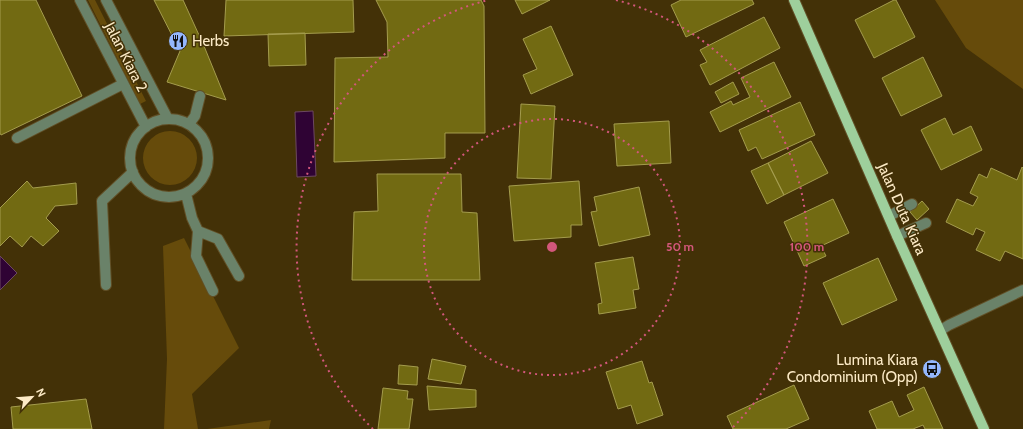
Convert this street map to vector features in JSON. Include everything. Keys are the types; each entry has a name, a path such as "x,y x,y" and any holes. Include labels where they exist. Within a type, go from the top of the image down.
{"main road":[{"name":"Jalan Duta Kiara","path":"794,0 897,236 941,330 984,429"}],"street":[{"name":"Jalan Kiara 2","path":"80,0 146,127"},
{"name":"Jalan Kiara 2","path":"106,0 168,119"},
{"path":"17,138 123,84"},
{"path":"190,124 195,116 200,96"},
{"path":"168,119 179,120 190,124 198,131 208,150 208,168 204,177 196,187 186,194 174,197 161,196 149,192 144,188 133,172 130,156 139,133 156,121 168,119"},
{"path":"106,285 102,201 133,172"},
{"path":"186,194 192,218 198,231 196,256 213,291"},
{"path":"889,216 912,204"},
{"path":"897,236 926,223"},
{"path":"198,231 218,239 239,276"},
{"path":"941,330 1023,290"}],"shaded area":[{"path":"88,0 95,0 146,101 140,104"},
{"path":"935,0 1023,0 1023,89 966,48"},
{"path":"313,111 316,176 297,177 295,112"},
{"path":"170,131 180,133 189,139 195,148 197,158 195,168 189,177 180,183 170,185 160,183 151,177 145,168 143,158 145,148 151,139 160,133"},
{"path":"184,238 239,348 192,394 198,429 164,429 167,359 163,246"},
{"path":"0,256 17,273 0,290"},
{"path":"271,420 269,429 207,429"}],"building":[{"path":"0,0 36,0 82,96 1,135 0,133"},
{"path":"154,0 183,0 226,100 167,82 180,51"},
{"path":"226,0 353,0 354,32 224,36"},
{"path":"376,0 481,0 484,6 485,133 445,133 445,158 334,162 335,58 388,57 387,22"},
{"path":"515,0 550,0 522,14"},
{"path":"681,0 752,0 754,4 686,37 671,5"},
{"path":"896,0 915,37 874,58 855,20"},
{"path":"764,17 780,48 710,85 700,65 707,62 700,50"},
{"path":"551,26 573,75 531,94 523,75 537,69 523,39"},
{"path":"305,33 306,65 269,66 268,34"},
{"path":"923,57 942,96 901,116 882,78"},
{"path":"774,62 791,97 720,132 710,112 731,101 733,105 750,97 741,78"},
{"path":"733,82 739,94 721,103 715,92"},
{"path":"800,102 815,135 762,159 756,147 748,151 739,130"},
{"path":"521,104 555,106 551,179 517,178"},
{"path":"945,118 953,135 971,126 982,150 941,170 921,130"},
{"path":"669,121 671,163 617,166 614,124"},
{"path":"811,141 828,173 784,195 768,163"},
{"path":"768,163 784,195 767,204 751,171"},
{"path":"1022,167 1023,259 1005,251 1000,261 976,250 985,232 976,228 973,235 946,222 957,199 973,206 978,197 970,193 979,174 987,178 991,168 1017,180"},
{"path":"377,174 461,174 462,212 477,213 480,280 352,280 354,212 378,211"},
{"path":"27,181 33,188 76,183 77,204 55,206 46,218 59,231 43,246 31,236 22,247 10,236 0,246 0,208"},
{"path":"579,181 582,225 571,225 571,237 514,241 509,186"},
{"path":"639,187 650,235 599,246 591,212 597,211 594,197"},
{"path":"833,199 849,233 821,246 826,256 804,266 784,222"},
{"path":"922,201 929,209 917,220 910,212"},
{"path":"633,257 639,289 633,290 636,308 599,314 598,304 602,303 595,263"},
{"path":"878,258 897,300 842,325 823,283"},
{"path":"432,359 466,366 461,384 428,379"},
{"path":"642,361 649,383 652,382 663,415 637,424 631,405 618,409 606,372"},
{"path":"399,365 418,367 417,385 398,384"},
{"path":"794,385 809,419 786,429 733,429 727,416"},
{"path":"427,386 476,390 476,407 429,410"},
{"path":"924,387 943,429 925,429 923,425 913,429 877,429 869,411 892,401 899,417 914,410 907,395"},
{"path":"383,388 408,391 407,399 413,399 409,429 378,429"},
{"path":"86,399 92,429 13,429 11,407"}],"place":[{"name":"Herbs","path":"178,41"},
{"name":"Lumina Kiara Condominium (Opp)","path":"932,369"}]}
